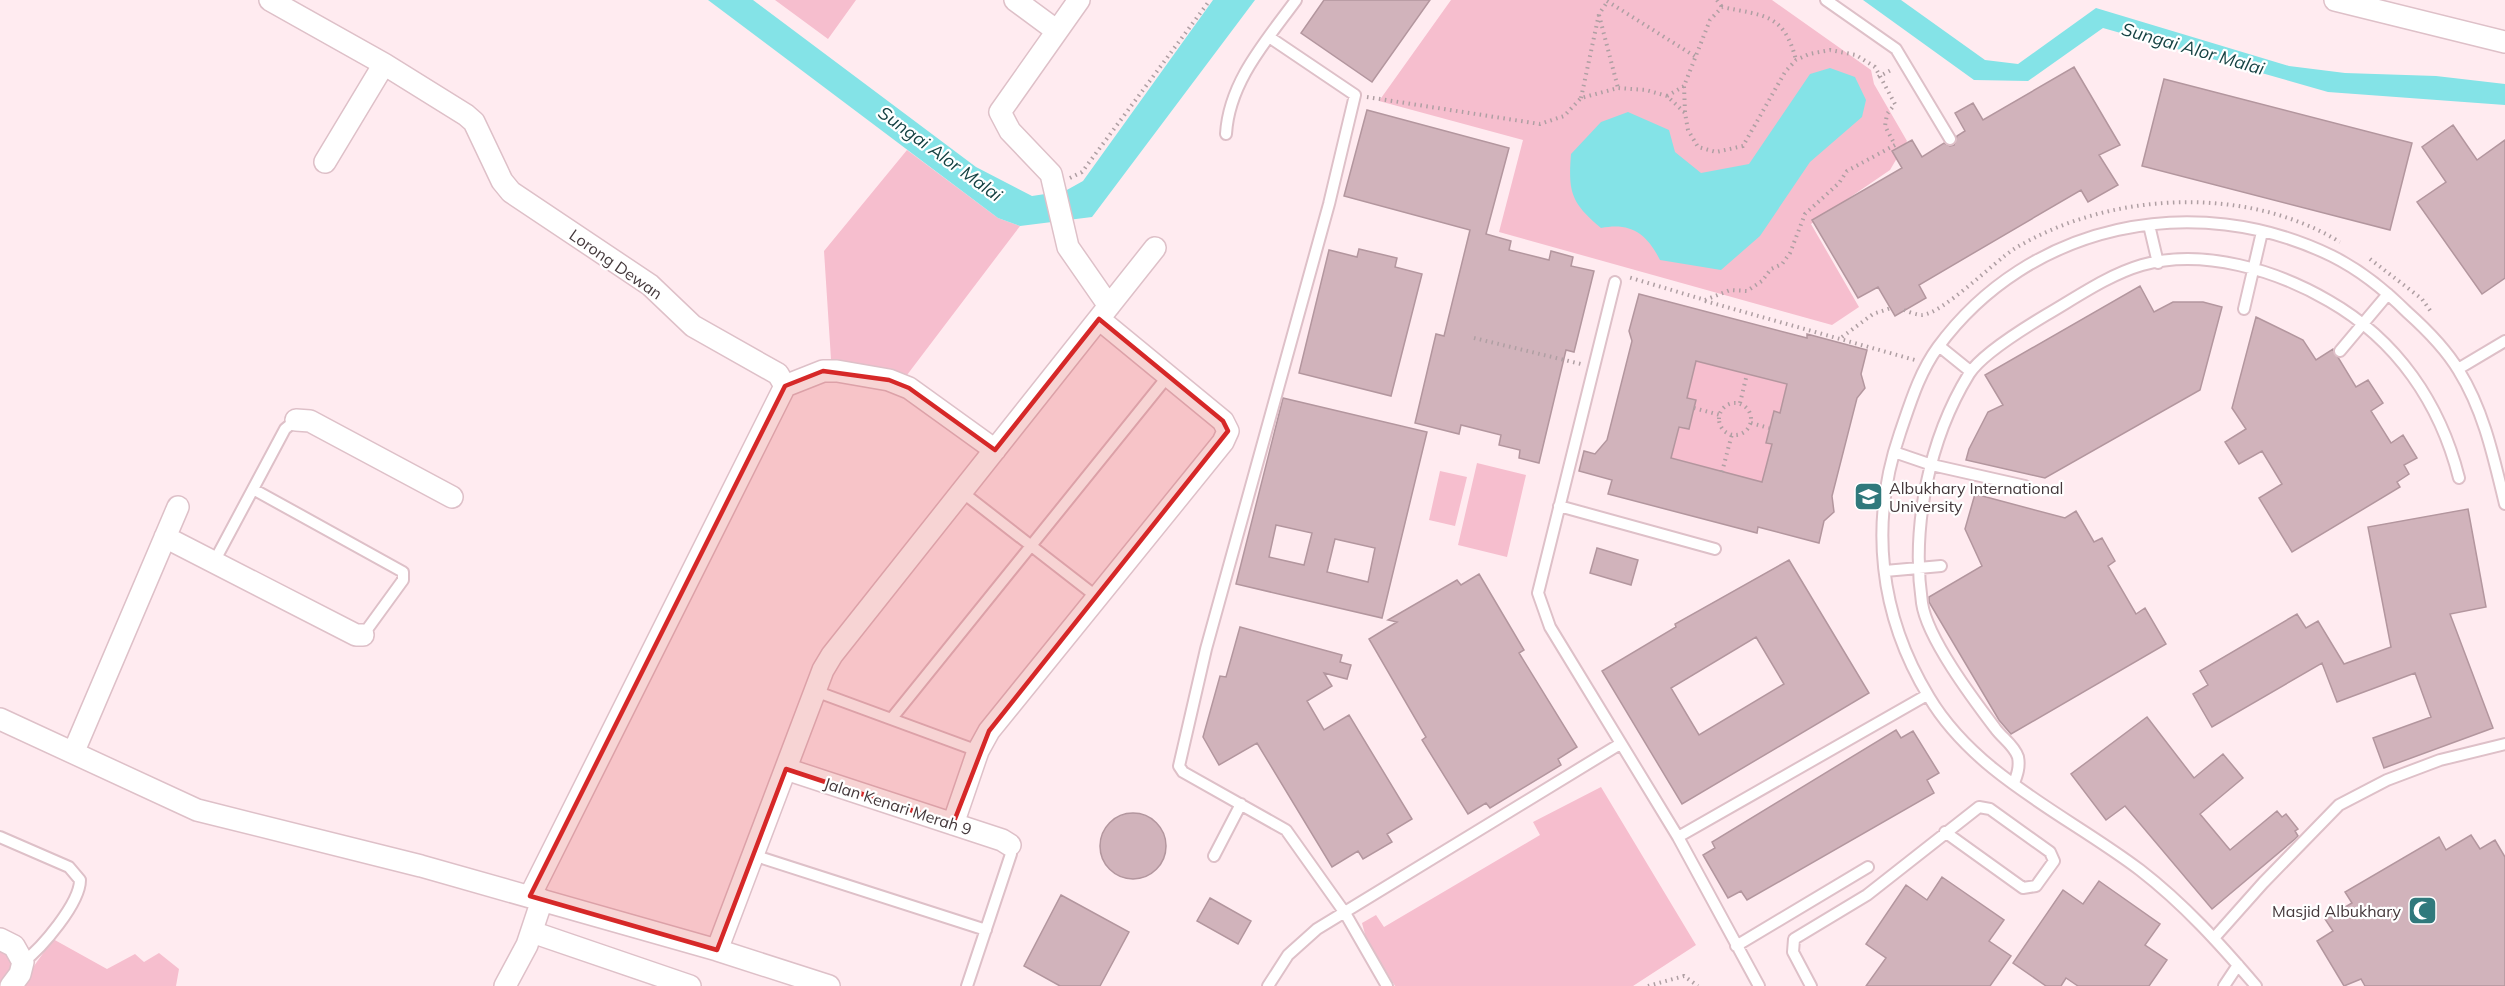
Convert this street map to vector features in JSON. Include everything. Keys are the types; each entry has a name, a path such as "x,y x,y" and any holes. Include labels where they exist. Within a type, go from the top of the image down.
{"street":[{"name":"Lorong Dewan","path":"270,0 384,64 474,122 502,182 511,192 650,285 693,326 778,374 785,386"},
{"path":"1015,0 1057,31"},
{"path":"953,824 978,751 990,730 1223,442 1228,431 1222,421 1168,376 1104,313 1068,248 1053,179 1001,117 1001,109 1079,0"},
{"path":"2335,0 2505,42"},
{"path":"325,162 384,64"},
{"path":"717,950 815,691 832,655 1155,248"},
{"path":"505,986 532,932 536,898 785,386 824,371 889,380 909,388 994,450"},
{"path":"296,420 310,421 452,497"},
{"path":"74,751 178,507"},
{"path":"165,537 356,634 363,635"},
{"path":"0,719 74,751 158,794 197,810 421,866 536,898 717,950 829,986"},
{"name":"Jalan Kenari Merah 9","path":"786,769 1002,840 1010,845"},
{"path":"532,932 690,986"},
{"path":"0,939 14,946 23,962 20,974 11,986"}],"lane":[{"path":"1226,134 1232,97 1269,37 1296,0"},
{"path":"1826,0 1896,49 1950,139"},
{"path":"1269,37 1355,95 1329,204 1206,649 1179,766 1183,772 1286,830 1345,913 1387,986"},
{"path":"2256,986 2208,929 2141,870 2014,783 1964,743 1927,695 1911,664 1885,591 1881,524 1885,487 1894,452 1927,364 1939,345 1979,302 2022,267 2066,246 2103,234 2170,221 2214,222 2289,238 2334,257 2388,294 2424,327 2458,369 2473,398 2490,444 2505,504"},
{"path":"2149,225 2158,263"},
{"path":"2244,309 2262,232"},
{"path":"2014,783 2019,771 2019,760 2015,749 1996,730 1955,670 1924,614 1920,567 1921,506 1938,441 1971,371 2018,332 2102,282 2143,265 2183,260 2231,263 2299,284 2356,316 2412,373 2451,446 2459,478"},
{"path":"1615,282 1538,593 1541,608 1550,627 1678,837 1759,986"},
{"path":"2340,351 2388,294"},
{"path":"2458,369 2505,341"},
{"path":"1939,345 1971,371"},
{"path":"892,718 1168,376"},
{"path":"214,562 285,429 296,420"},
{"path":"1894,452 1932,465 2025,486"},
{"path":"253,489 403,572 403,580 363,635"},
{"path":"962,492 1097,597"},
{"path":"1559,506 1715,549"},
{"path":"1885,571 1941,566"},
{"path":"815,691 978,751"},
{"path":"1678,837 1927,695"},
{"path":"1268,986 1288,955 1304,940 1620,744"},
{"path":"2214,938 2263,882 2340,804 2387,780 2440,760 2505,744"},
{"path":"1214,855 1241,804"},
{"path":"1811,986 1793,952 1791,943 1794,939 1867,895 1945,832 1974,809 1985,807 2050,852 2054,861 2036,886 2023,888 1945,832"},
{"path":"0,837 69,867 80,880 76,897 37,951 23,962"},
{"path":"967,986 1011,854 1010,845"},
{"path":"753,855 986,930"},
{"path":"1736,946 1868,867"},
{"path":"2224,986 2238,965"}],"path":[{"path":"1053,179 1062,180 1082,172 1210,0"},
{"path":"1581,98 1599,14 1608,0 1696,57"},
{"path":"1717,0 1722,7 1773,18 1791,42 1796,60"},
{"path":"1705,300 1730,290 1747,291 1762,281 1790,254 1805,214 1839,183 1847,171 1895,145 1885,126 1887,114 1895,104 1875,67 1856,55 1830,50 1796,60 1762,108 1743,146 1716,152 1698,147 1688,130 1684,86 1710,20 1722,7"},
{"path":"1599,14 1617,88"},
{"path":"1667,96 1684,86"},
{"path":"1355,95 1540,124 1564,116 1581,98 1617,88 1646,90 1667,96 1685,113"},
{"path":"1615,282 1624,275 1927,364"},
{"path":"1842,338 1873,314 1891,308"},
{"path":"1474,338 1593,367"},
{"path":"1740,403 1748,374"},
{"path":"1740,403 1748,409 1750,423 1741,433 1732,434 1723,429 1720,415 1725,406 1740,403"},
{"path":"1694,408 1720,415"},
{"path":"1750,423 1769,428"},
{"path":"1722,472 1732,434"},
{"path":"1648,986 1684,976 1698,986"}],"highlighted area":[{"path":"1099,319 1223,421 1228,431 989,731 953,824 786,769 717,950 530,896 785,386 823,371 889,380 909,388 995,450"}],"shaded area":[{"path":"775,0 856,0 828,39"},
{"path":"1451,0 1772,0 1871,70 1874,84 1907,141 1890,170 1811,224 1859,307 1832,325 1499,232 1523,140 1379,101"},
{"path":"907,150 998,218 1020,226 907,375 831,359 824,251"},
{"path":"1696,361 1787,384 1780,413 1774,412 1766,443 1772,444 1765,471 1769,484 1671,458 1679,427 1689,429 1696,400 1687,398"},
{"path":"1477,463 1526,475 1507,557 1458,545"},
{"path":"1440,471 1467,477 1455,526 1429,520"},
{"path":"1601,787 1696,945 1633,986 1395,986 1366,938 1362,923 1376,915 1384,927 1540,835 1533,822"},
{"path":"53,939 107,969 135,954 144,962 159,953 179,969 176,986 20,986"},
{"path":"0,946 14,966 3,986 0,986"}],"water":[{"name":"Sungai Alor Malai","path":"708,0 753,0 976,167 1032,196 1065,191 1083,181 1213,0 1255,0 1092,217 1020,226 998,218"},
{"name":"Sungai Alor Malai","path":"1863,0 1901,0 1985,60 2018,64 2096,8 2289,66 2345,73 2436,76 2505,84 2505,105 2328,92 2103,28 2028,81 1974,80"},
{"path":"1830,68 1855,77 1866,100 1862,117 1810,162 1760,236 1721,270 1660,260 1650,243 1637,232 1621,227 1601,228 1578,204 1571,188 1571,154 1601,122 1628,112 1669,130 1675,152 1701,173 1749,164 1810,74"}],"building":[{"path":"1324,0 1430,0 1372,82 1301,33"},
{"path":"2074,67 2120,145 2099,155 2118,185 2088,202 2081,190 1919,285 1926,298 1895,316 1878,287 1858,298 1812,220 1902,168 1892,151 1912,140 1922,157 1944,143 1954,145 1957,136 1965,131 1955,113 1973,103 1983,120"},
{"path":"2164,79 2412,143 2390,230 2142,166"},
{"path":"1367,110 1509,148 1486,234 1511,241 1509,250 1549,260 1551,251 1573,257 1571,266 1594,271 1574,352 1566,350 1539,463 1519,458 1520,450 1499,445 1501,435 1461,425 1459,434 1415,423 1436,334 1444,336 1470,230 1344,196"},
{"path":"2453,125 2477,160 2505,140 2505,278 2482,294 2417,202 2446,182 2422,147"},
{"path":"1359,249 1397,258 1395,267 1422,274 1391,396 1299,373 1329,250 1357,257"},
{"path":"2140,286 2154,312 2173,302 2203,302 2222,307 2200,390 2045,478 1966,460 1969,449 1988,412 2003,405 1985,375"},
{"path":"1639,294 1807,338 1807,334 1867,350 1861,374 1865,388 1857,398 1832,496 1834,512 1824,521 1819,543 1758,527 1757,533 1608,494 1612,480 1579,471 1584,451 1595,454 1607,440 1632,341 1629,331","holes":["1696,361 1787,384 1780,413 1774,411 1766,443 1772,444 1762,482 1671,458 1679,427 1689,429 1696,400 1687,398"]},
{"path":"2256,317 2303,340 2316,360 2333,349 2356,387 2368,380 2383,403 2371,411 2391,443 2403,435 2417,458 2404,465 2409,474 2397,482 2400,487 2292,552 2259,498 2282,484 2262,451 2239,464 2225,442 2246,429 2232,408"},
{"path":"1283,398 1427,432 1382,618 1236,584","holes":["1276,525 1312,533 1304,565 1269,557","1335,539 1375,548 1368,582 1327,572"]},
{"path":"1975,494 2065,518 2076,511 2094,542 2102,538 2115,561 2108,566 2136,614 2145,608 2166,644 2011,734 1999,720 1929,602 1929,597 1982,566 1965,529"},
{"path":"2468,509 2486,607 2450,614 2493,728 2384,768 2373,738 2431,717 2415,673 2337,702 2322,663 2212,727 2193,694 2208,685 2200,671 2297,614 2306,628 2318,621 2344,664 2391,647 2368,527"},
{"path":"1597,548 1638,560 1631,585 1590,573"},
{"path":"1789,560 1869,693 1682,804 1602,671 1676,627 1675,624","holes":["1756,637 1784,684 1699,735 1671,688"]},
{"path":"1479,574 1524,650 1519,653 1577,747 1558,759 1561,765 1490,808 1486,803 1468,814 1422,740 1426,737 1369,639 1397,622 1388,620 1457,580 1461,585"},
{"path":"1240,627 1342,655 1340,662 1351,665 1347,679 1324,673 1332,686 1307,701 1324,730 1349,715 1412,819 1387,834 1392,842 1363,859 1358,851 1332,867 1257,743 1219,765 1203,737 1220,676 1226,677"},
{"path":"2147,717 2194,778 2223,754 2243,778 2200,814 2230,850 2277,811 2282,817 2286,814 2298,829 2295,831 2298,836 2295,839 2212,909 2125,806 2106,820 2071,774"},
{"path":"1896,730 1901,738 1913,731 1939,773 1927,780 1934,793 1747,900 1741,891 1728,898 1703,855 1715,848 1712,842"},
{"path":"1133,813 1146,815 1156,823 1164,833 1166,846 1164,859 1156,869 1146,877 1133,879 1120,877 1110,869 1102,859 1100,846 1102,833 1110,823 1120,815"},
{"name":"Masjid Albukhary","path":"2471,835 2480,849 2495,840 2505,857 2505,986 2365,986 2361,979 2344,986 2317,941 2333,931 2325,919 2352,903 2345,892 2439,837 2446,850"},
{"path":"1942,877 2004,920 1989,941 2011,956 1990,986 1866,986 1886,958 1866,944 1906,885 1927,900"},
{"path":"2099,881 2160,924 2145,945 2167,960 2149,986 2078,986 2066,978 2061,986 2046,986 2013,963 2063,890 2083,904"},
{"path":"1061,895 1129,932 1100,986 1060,986 1024,966"},
{"path":"1210,898 1251,921 1238,944 1197,921"}],"place":[{"name":"Albukhary International University","path":"1868,497"},
{"name":"Masjid Albukhary","path":"2422,911"}]}
